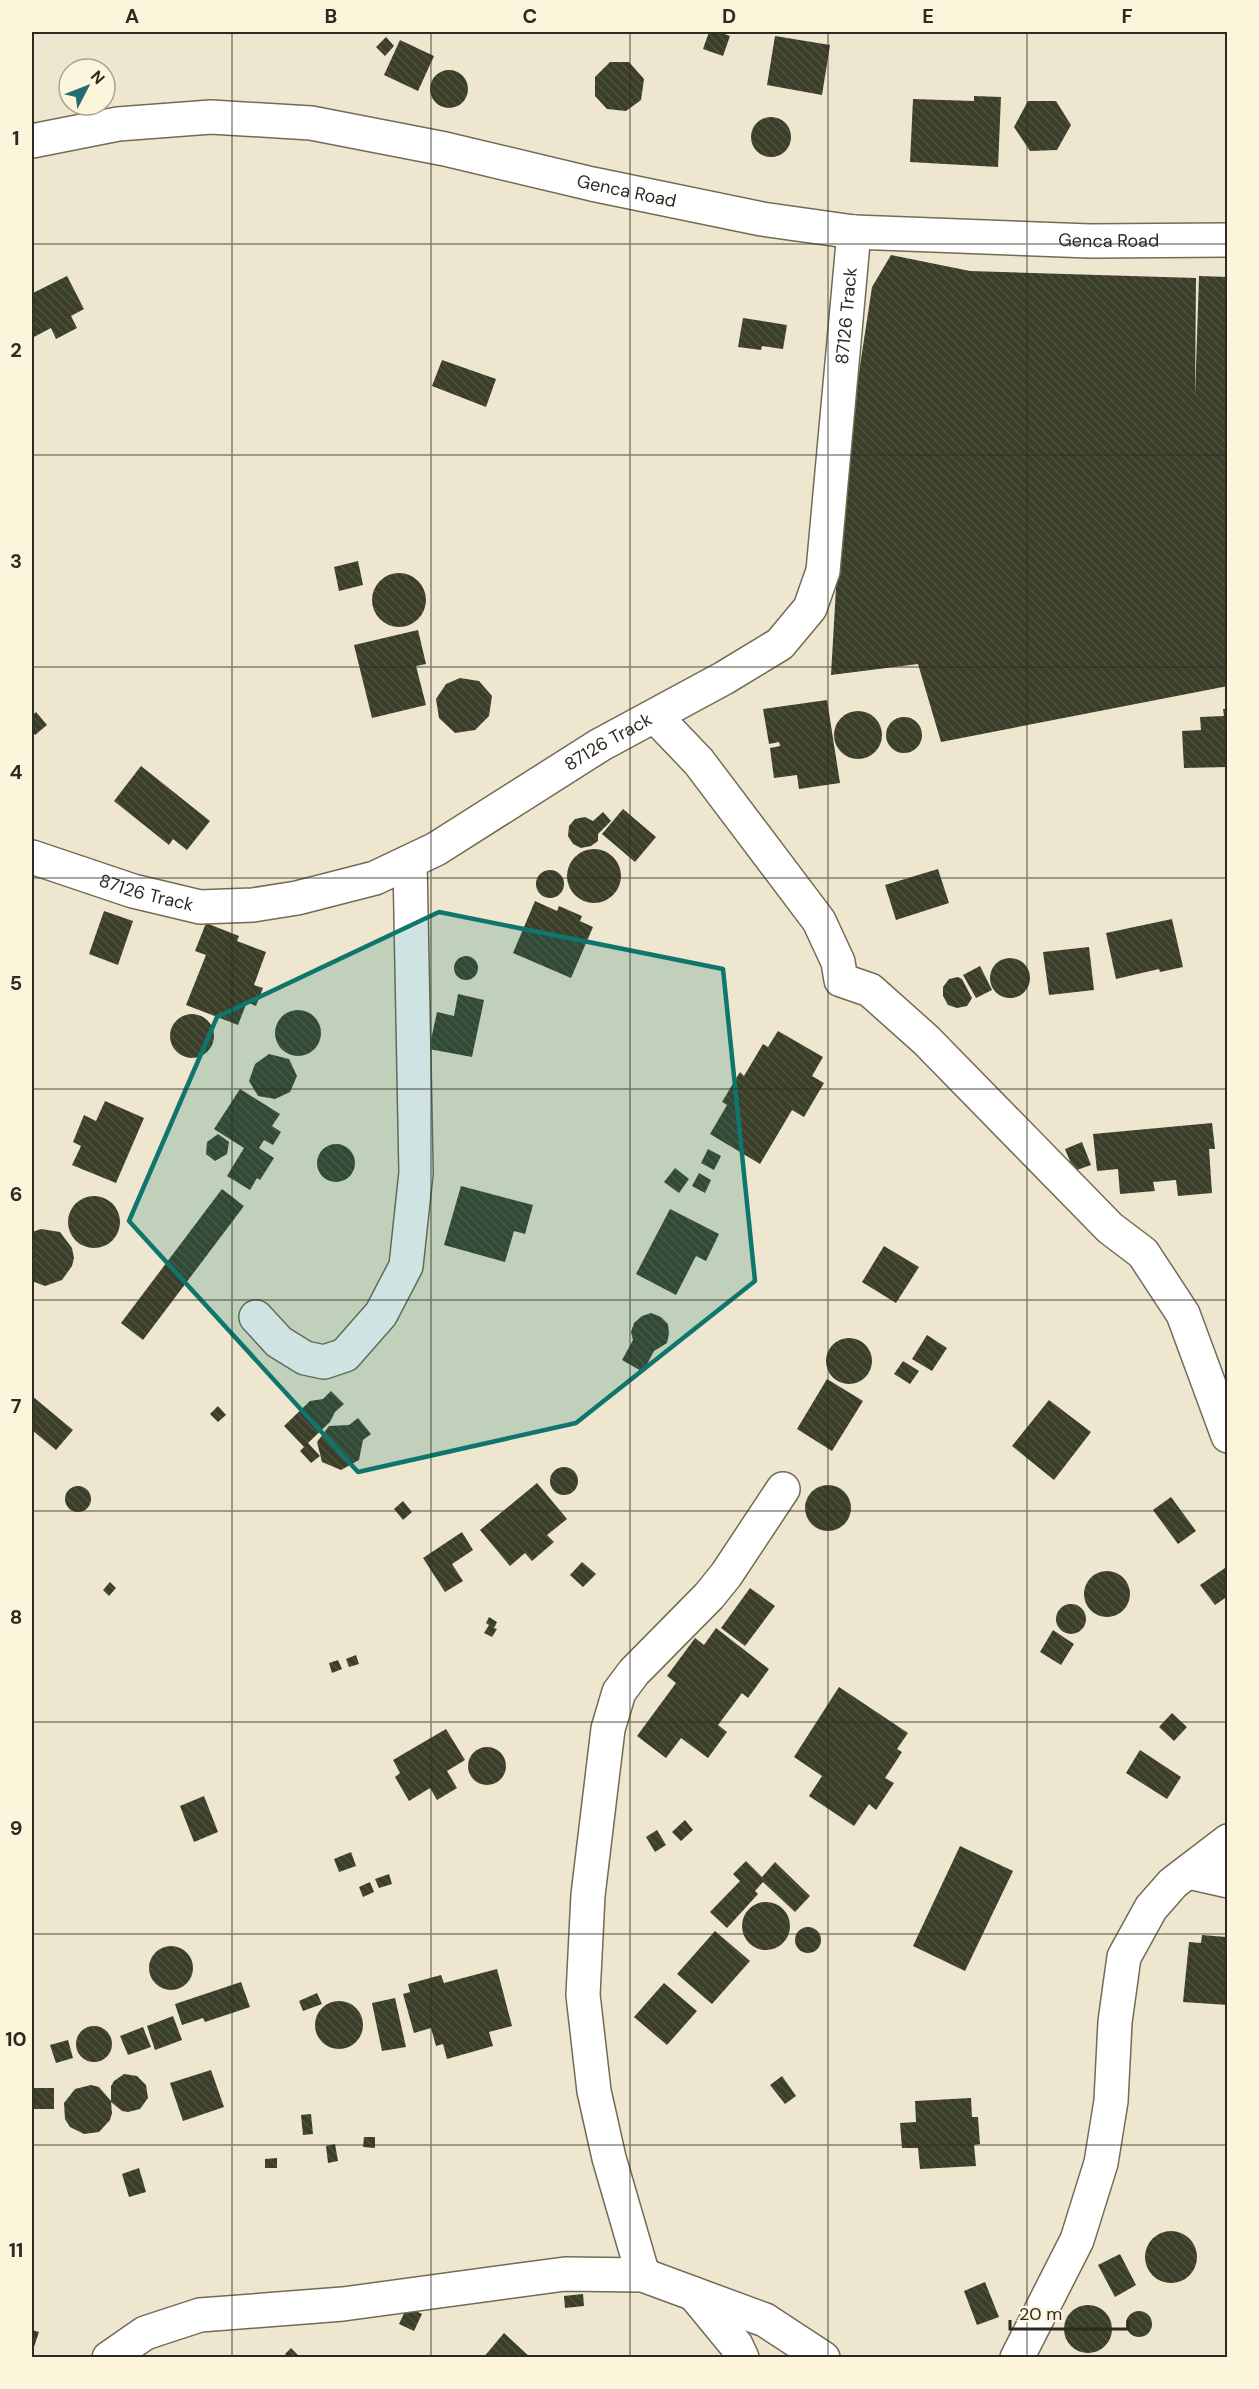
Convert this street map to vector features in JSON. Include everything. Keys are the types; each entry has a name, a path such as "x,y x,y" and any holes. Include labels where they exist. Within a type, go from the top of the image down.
{"street":[{"name":"Genca Road","path":"32,141 118,124 211,117 311,123 445,148 592,184 750,216 854,232 1090,241 1227,240"},
{"name":"87126 Track","path":"32,857 133,891 200,907 253,905 297,898 375,878 436,849 600,745 780,644 810,608 823,571 854,232"},
{"path":"655,716 699,762 819,921 838,962 841,980 870,990 918,1033 1110,1228 1143,1253 1183,1314 1227,1436"},
{"path":"256,1317 279,1342 305,1358 324,1362 345,1355 381,1314 406,1266 416,1173 410,862"},
{"path":"643,2275 609,2158 597,2102 583,1995 588,1895 608,1729 619,1692 634,1672 709,1596 726,1575 783,1489"},
{"path":"1017,2358 1077,2240 1101,2163 1111,2101 1115,2022 1124,1957 1151,1908 1173,1883 1227,1841"},
{"path":"1188,1872 1227,1881"},
{"path":"109,2358 145,2332 200,2315 343,2304 565,2274 643,2275 765,2320 823,2358"},
{"path":"693,2292 736,2345 742,2358"}],"highlighted area":[{"path":"439,912 723,969 755,1281 576,1423 358,1472 129,1221 217,1017"}],"building":[{"path":"709,32 719,32 730,36 723,56 703,49"},
{"path":"775,36 830,45 822,95 767,85"},
{"path":"386,37 394,46 385,56 376,47"},
{"path":"400,40 434,56 418,91 384,75"},
{"path":"610,62 629,62 644,79 641,100 626,111 607,109 595,96 595,77"},
{"path":"449,70 463,75 468,89 463,103 449,108 435,103 430,89 435,75"},
{"path":"974,96 1001,97 998,167 910,162 913,99 974,101"},
{"path":"1028,101 1056,101 1071,125 1057,150 1030,151 1014,127"},
{"path":"771,117 785,123 791,137 785,151 771,157 757,151 751,137 757,123"},
{"path":"891,255 970,271 1196,278 1195,397 1199,276 1228,277 1228,686 941,742 918,664 831,675 842,484 872,287"},
{"path":"67,276 84,309 71,316 77,328 56,339 51,328 32,338 32,291 33,293"},
{"path":"743,318 787,325 783,349 762,346 761,350 738,347"},
{"path":"442,360 496,379 486,407 432,386"},
{"path":"358,561 363,585 339,591 334,567"},
{"path":"394,573 404,573 414,577 422,585 426,600 422,615 414,623 404,627 394,627 384,623 376,615 372,605 372,595 376,585 384,577"},
{"path":"418,630 426,664 416,666 426,705 372,718 354,645"},
{"path":"460,678 479,681 492,696 489,716 475,730 455,733 439,718 436,699 446,684"},
{"path":"827,700 840,783 799,789 797,775 774,778 770,748 780,746 779,742 769,744 763,709"},
{"path":"1223,709 1228,709 1228,767 1184,768 1182,731 1201,730 1200,717 1224,716"},
{"path":"853,711 863,711 875,718 882,730 882,740 875,752 863,759 853,759 838,748 834,740 834,730 845,715"},
{"path":"36,712 47,725 35,735 32,731 32,716"},
{"path":"904,717 917,722 922,735 917,748 904,753 891,748 886,735 891,722"},
{"path":"141,766 210,821 187,850 173,839 169,845 114,801"},
{"path":"623,809 656,837 635,862 602,834"},
{"path":"603,812 611,821 598,834 598,841 591,846 581,848 573,844 568,836 569,826 575,819 585,817 593,821"},
{"path":"589,849 599,849 609,853 617,861 621,876 617,891 609,899 599,903 589,903 579,899 571,891 567,881 567,871 571,861 579,853"},
{"path":"938,869 949,903 896,920 885,885"},
{"path":"550,870 560,874 564,884 560,894 550,898 540,894 536,884 540,874"},
{"path":"535,901 557,911 559,906 582,916 580,921 593,927 571,978 513,953"},
{"path":"104,911 133,921 118,965 89,954"},
{"path":"1172,919 1183,967 1160,972 1159,969 1116,979 1106,933"},
{"path":"206,923 239,936 237,941 266,952 254,985 263,988 256,1006 247,1002 238,1025 186,1005 206,955 195,951"},
{"path":"1089,947 1094,990 1049,995 1043,952"},
{"path":"466,956 475,959 478,968 475,977 466,980 457,977 454,968 457,959"},
{"path":"1010,958 1024,964 1030,978 1024,992 1010,998 996,992 990,978 996,964"},
{"path":"980,966 992,990 976,998 963,975"},
{"path":"958,977 962,979 972,998 967,1006 957,1008 948,1005 943,996 943,987 949,979"},
{"path":"458,994 484,1000 472,1057 429,1049 437,1012 454,1016"},
{"path":"303,1010 315,1016 320,1024 320,1042 315,1050 307,1055 293,1056 285,1053 278,1046 275,1028 278,1020 285,1013"},
{"path":"192,1014 201,1015 208,1020 213,1027 213,1045 208,1052 201,1057 192,1058 183,1057 176,1052 171,1045 170,1036 171,1027 176,1020 183,1015"},
{"path":"778,1031 823,1057 812,1076 824,1083 804,1117 792,1110 760,1164 710,1134 727,1105 722,1102 740,1072 744,1076 763,1044 768,1047"},
{"path":"269,1054 289,1059 297,1076 290,1092 275,1099 258,1096 249,1081 255,1064"},
{"path":"240,1089 280,1114 272,1126 281,1132 273,1145 264,1140 259,1148 274,1158 260,1180 257,1178 250,1190 227,1176 244,1148 214,1129"},
{"path":"105,1101 144,1118 116,1183 72,1165 81,1146 73,1142 84,1115 96,1121"},
{"path":"1212,1123 1215,1149 1209,1149 1212,1193 1178,1196 1176,1180 1153,1182 1155,1191 1120,1194 1118,1169 1097,1171 1093,1134"},
{"path":"218,1134 229,1142 227,1154 215,1161 206,1154 207,1142"},
{"path":"1082,1142 1091,1165 1074,1171 1065,1149"},
{"path":"336,1144 350,1149 355,1163 350,1177 336,1182 322,1177 317,1163 322,1149"},
{"path":"708,1149 721,1156 714,1170 701,1163"},
{"path":"675,1168 689,1179 679,1193 664,1182"},
{"path":"699,1173 711,1180 705,1193 692,1186"},
{"path":"461,1186 533,1205 525,1234 514,1231 505,1262 444,1245"},
{"path":"222,1189 244,1206 143,1340 121,1323"},
{"path":"94,1196 104,1198 112,1204 118,1212 120,1222 118,1232 112,1240 104,1246 94,1248 84,1246 76,1240 70,1232 68,1222 70,1212 76,1204 84,1198"},
{"path":"670,1209 719,1234 706,1261 696,1256 676,1295 636,1274"},
{"path":"41,1229 60,1232 72,1248 74,1258 72,1266 62,1280 45,1286 32,1281 32,1232"},
{"path":"884,1246 919,1267 896,1303 862,1282"},
{"path":"651,1313 661,1317 668,1324 669,1334 667,1343 654,1351 643,1372 622,1360 633,1340 631,1332 634,1323 642,1316"},
{"path":"927,1335 947,1348 932,1371 912,1359"},
{"path":"849,1338 858,1339 865,1345 871,1352 871,1370 865,1377 858,1383 849,1384 840,1383 833,1377 827,1370 826,1361 827,1352 833,1345 840,1339"},
{"path":"903,1361 919,1371 910,1384 894,1374"},
{"path":"827,1379 863,1401 832,1451 797,1429"},
{"path":"331,1391 344,1404 335,1412 330,1422 308,1443 320,1456 311,1463 300,1451 304,1447 284,1426 310,1401 323,1399"},
{"path":"32,1396 73,1430 56,1450 32,1430"},
{"path":"1049,1400 1091,1432 1054,1480 1012,1446"},
{"path":"218,1406 226,1415 218,1422 210,1414"},
{"path":"358,1418 371,1434 363,1440 359,1460 341,1470 322,1462 317,1442 329,1426 349,1425"},
{"path":"564,1467 574,1471 578,1481 574,1491 564,1495 554,1491 550,1481 554,1471"},
{"path":"537,1483 567,1519 547,1535 554,1542 532,1561 525,1553 510,1566 480,1530"},
{"path":"833,1485 845,1491 850,1499 850,1517 845,1525 837,1530 823,1531 815,1528 808,1521 805,1503 808,1495 815,1488"},
{"path":"78,1486 87,1490 91,1499 87,1508 78,1512 69,1508 65,1499 69,1490"},
{"path":"1171,1497 1196,1531 1178,1544 1153,1510"},
{"path":"403,1501 412,1512 403,1520 394,1509"},
{"path":"462,1532 473,1550 452,1564 463,1581 445,1592 423,1558"},
{"path":"582,1562 596,1574 583,1587 570,1575"},
{"path":"1228,1566 1228,1596 1215,1605 1200,1585"},
{"path":"1107,1571 1123,1578 1130,1594 1123,1610 1107,1617 1091,1610 1084,1594 1091,1578"},
{"path":"110,1582 116,1588 109,1596 103,1590"},
{"path":"750,1588 775,1606 745,1646 721,1628"},
{"path":"1071,1604 1082,1608 1086,1619 1082,1630 1071,1634 1060,1630 1056,1619 1060,1608"},
{"path":"489,1617 497,1622 494,1628 497,1629 492,1637 484,1633 489,1625 486,1623"},
{"path":"716,1628 769,1669 748,1698 742,1693 718,1725 727,1732 708,1758 681,1738 666,1758 637,1736 676,1683 667,1676 695,1638 704,1645"},
{"path":"1053,1630 1074,1644 1061,1665 1040,1652"},
{"path":"356,1655 359,1664 349,1667 346,1659"},
{"path":"338,1660 342,1669 332,1673 329,1663"},
{"path":"839,1687 908,1733 897,1749 902,1752 885,1778 894,1783 876,1810 869,1804 854,1826 809,1796 822,1776 794,1757"},
{"path":"1172,1713 1187,1727 1174,1741 1159,1727"},
{"path":"446,1729 465,1760 447,1771 457,1788 437,1800 430,1788 409,1801 395,1777 400,1773 393,1760"},
{"path":"487,1747 501,1752 506,1766 501,1780 487,1785 473,1780 468,1766 473,1752"},
{"path":"1140,1750 1181,1777 1167,1799 1126,1773"},
{"path":"204,1796 218,1832 194,1842 180,1806"},
{"path":"685,1820 693,1830 681,1841 672,1832"},
{"path":"657,1830 666,1845 655,1852 646,1837"},
{"path":"960,1846 1013,1871 965,1971 913,1946"},
{"path":"351,1852 356,1866 339,1872 334,1859"},
{"path":"746,1861 762,1877 775,1862 810,1896 795,1912 763,1882 755,1891 758,1894 727,1928 710,1912 740,1881 733,1874"},
{"path":"389,1874 392,1884 379,1888 375,1879"},
{"path":"370,1882 374,1892 363,1897 359,1887"},
{"path":"761,1902 771,1902 786,1912 790,1926 789,1935 780,1946 771,1950 761,1950 746,1940 742,1931 742,1921 752,1906"},
{"path":"808,1927 817,1931 821,1940 817,1949 808,1953 799,1949 795,1940 799,1931"},
{"path":"715,1931 750,1961 712,2004 677,1974"},
{"path":"1202,1935 1226,1937 1228,2005 1183,2002 1189,1942 1201,1943"},
{"path":"171,1946 180,1947 187,1952 192,1959 192,1977 187,1984 180,1989 171,1990 162,1989 155,1984 150,1977 149,1968 150,1959 155,1952 162,1947"},
{"path":"497,1969 512,2026 489,2032 493,2046 447,2059 443,2044 436,2046 431,2028 414,2033 403,1994 410,1992 408,1984 441,1975 444,1983"},
{"path":"241,1982 250,2007 205,2022 203,2018 182,2025 175,2004"},
{"path":"664,1983 697,2011 667,2045 634,2017"},
{"path":"317,1993 322,2004 303,2011 299,2001"},
{"path":"395,1998 406,2047 382,2051 372,2003"},
{"path":"339,2001 356,2008 363,2025 356,2042 339,2049 322,2042 315,2025 322,2008"},
{"path":"173,2016 182,2040 155,2050 147,2026"},
{"path":"94,2026 107,2031 112,2044 107,2057 94,2062 81,2057 76,2044 81,2031"},
{"path":"143,2027 151,2047 128,2055 120,2036"},
{"path":"68,2040 73,2058 56,2063 50,2045"},
{"path":"211,2070 224,2107 183,2121 170,2083"},
{"path":"124,2074 137,2076 146,2085 148,2098 140,2109 122,2111 111,2102 110,2120 99,2132 84,2134 70,2127 65,2119 64,2103 75,2089 91,2085 99,2087 111,2101 111,2086"},
{"path":"782,2076 796,2096 785,2104 770,2085"},
{"path":"32,2088 54,2088 54,2109 33,2109"},
{"path":"971,2098 972,2117 978,2117 980,2144 974,2145 976,2166 920,2169 918,2148 902,2148 900,2123 916,2122 915,2101"},
{"path":"311,2114 313,2134 303,2135 301,2115"},
{"path":"364,2137 375,2137 375,2148 363,2147"},
{"path":"335,2144 338,2161 328,2163 326,2146"},
{"path":"277,2158 277,2168 265,2168 265,2159"},
{"path":"139,2168 146,2192 129,2197 122,2174"},
{"path":"1171,2231 1185,2235 1193,2243 1197,2257 1193,2271 1185,2279 1171,2283 1157,2279 1149,2271 1145,2257 1149,2243 1157,2235"},
{"path":"1120,2254 1136,2285 1115,2297 1098,2265"},
{"path":"985,2282 999,2317 977,2325 964,2291"},
{"path":"583,2294 584,2306 565,2308 564,2296"},
{"path":"1088,2305 1105,2312 1112,2329 1105,2346 1088,2353 1071,2346 1064,2329 1071,2312"},
{"path":"407,2307 422,2314 414,2331 399,2324"},
{"path":"1139,2311 1148,2315 1152,2324 1148,2333 1139,2337 1130,2333 1126,2324 1130,2315"},
{"path":"32,2330 39,2332 32,2353"},
{"path":"504,2333 531,2358 483,2358"},
{"path":"291,2348 298,2355 296,2358 289,2358 285,2354"}]}
